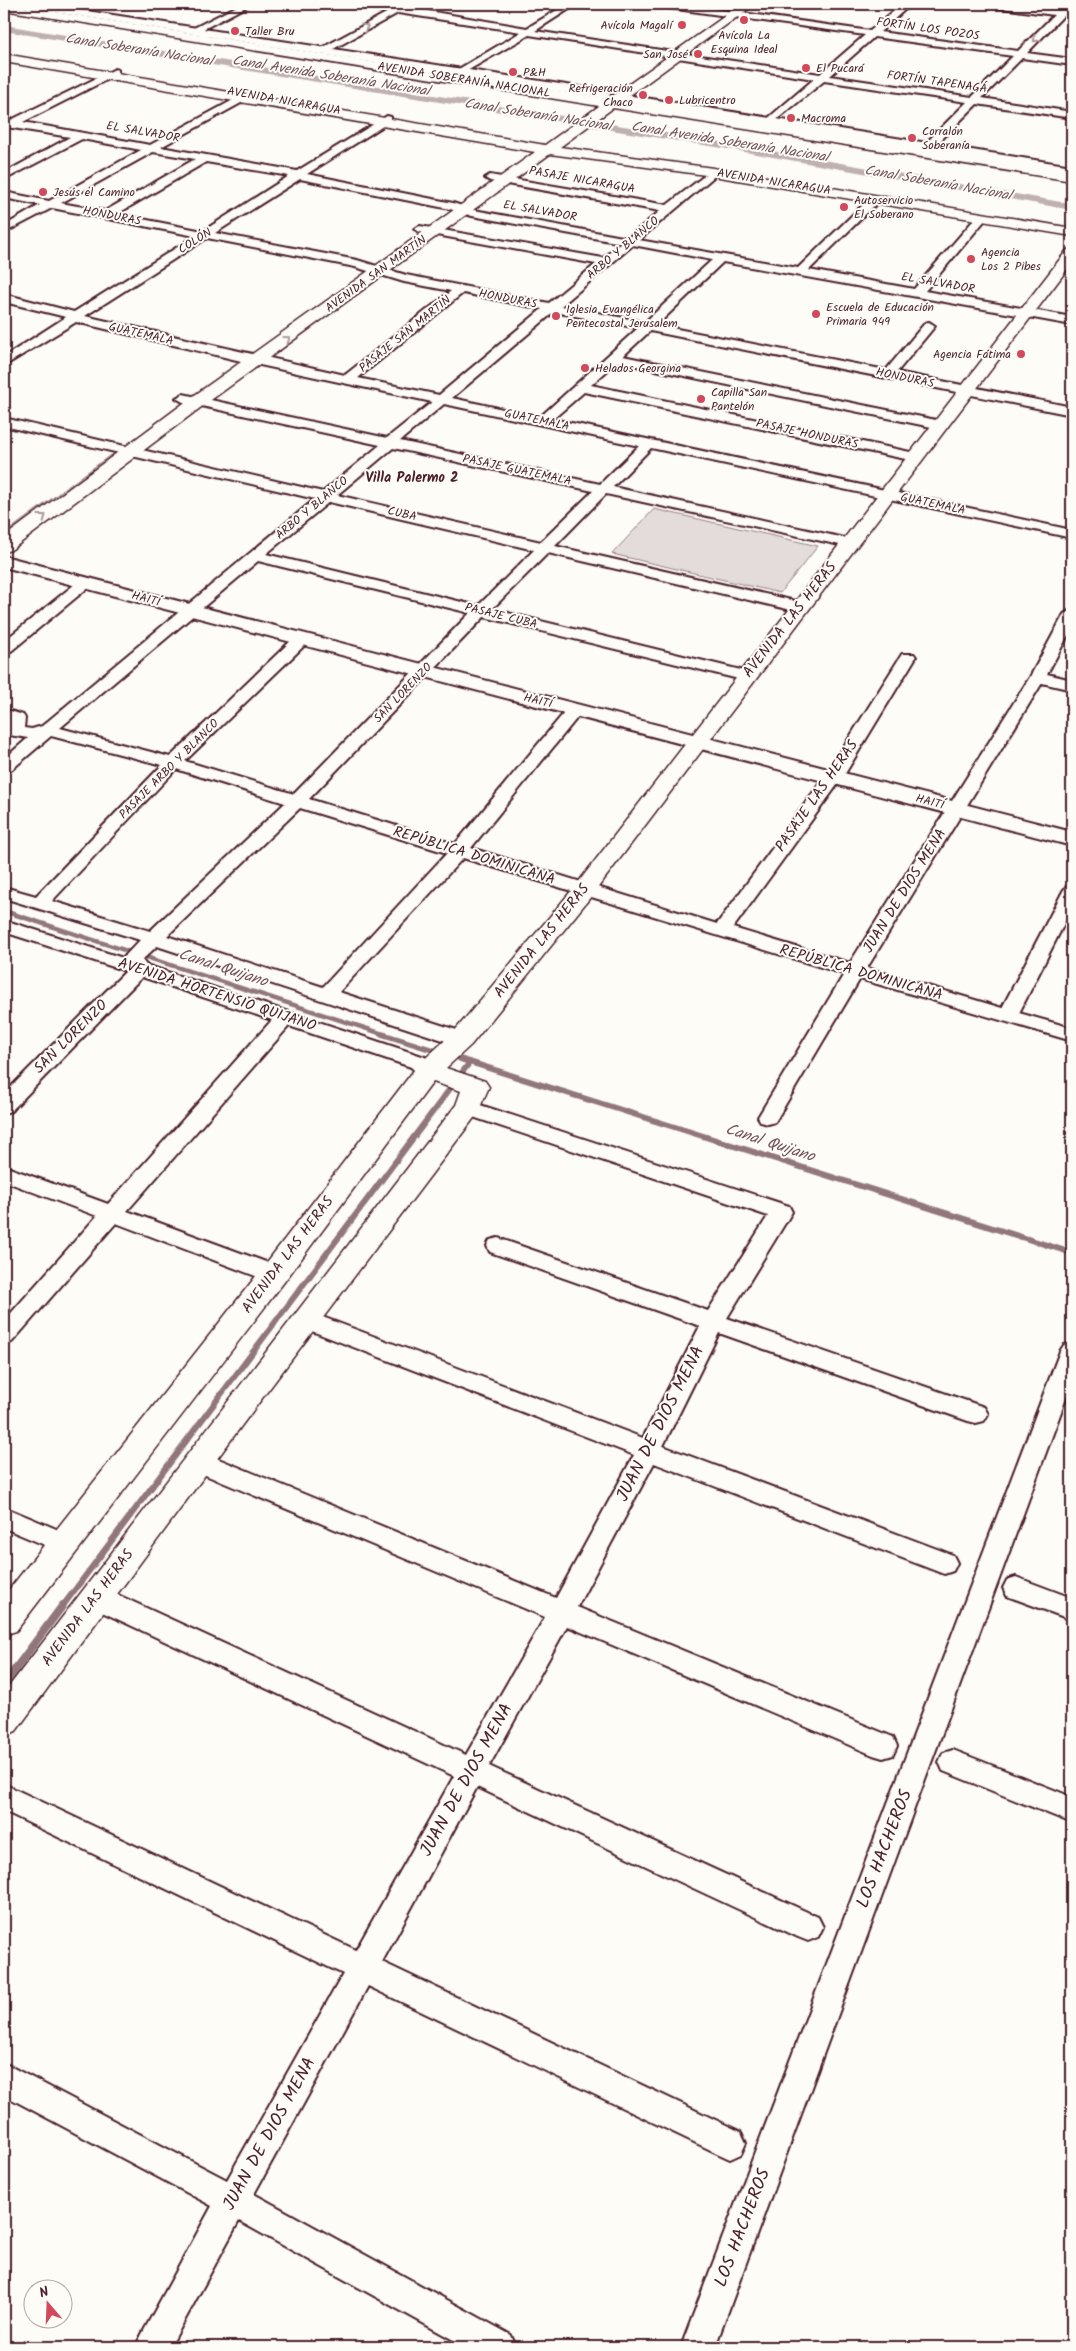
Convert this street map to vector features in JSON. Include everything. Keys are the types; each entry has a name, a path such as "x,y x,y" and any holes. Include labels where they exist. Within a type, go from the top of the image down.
{"main road":[{"name":"AVENIDA SAN MARTÍN","path":"670,56 722,12 749,4"},
{"name":"AVENIDA SOBERANÍA NACIONAL","path":"4,7 609,99 814,136 1072,177"},
{"name":"AVENIDA SAN MARTÍN","path":"4,546 130,452 241,357 373,269 497,179 580,127 596,115 609,99 734,9"},
{"name":"AVENIDA NICARAGUA","path":"4,54 385,121 713,172 1072,232"},
{"name":"AVENIDA NICARAGUA","path":"4,58 111,74"},
{"path":"814,136 910,145"},
{"path":"1050,173 1035,179 1036,183 1072,191"},
{"name":"AVENIDA LAS HERAS","path":"4,1621 274,1274 427,1071 462,1039 585,889 1072,253"},
{"name":"AVENIDA SAN MARTÍN","path":"4,528 113,448 258,360 373,269"},
{"path":"427,1071 472,1097"},
{"name":"AVENIDA LAS HERAS","path":"4,1720 200,1462 304,1319 472,1097"}],"street":[{"name":"AVENIDA SOBERANÍA NACIONAL","path":"22,4 460,72 609,99 770,122 1072,170"},
{"path":"70,11 86,4"},
{"path":"194,31 247,4"},
{"name":"FORTÍN TAPENAGÁ","path":"355,4 670,56 1072,115"},
{"path":"323,50 408,4"},
{"path":"460,72 530,32 573,4"},
{"path":"662,4 722,12"},
{"path":"770,122 907,4"},
{"path":"993,4 1072,14"},
{"path":"927,148 1070,4"},
{"name":"FORTÍN LOS POZOS","path":"734,9 871,34 1072,62"},
{"path":"7,125 111,74"},
{"path":"4,230 245,97"},
{"name":"COLÓN","path":"4,362 385,121"},
{"name":"EL SALVADOR","path":"7,125 82,135 299,175 309,179 720,258 1072,321"},
{"path":"4,177 82,135"},
{"path":"107,215 205,158"},
{"name":"ARBO Y BLANCO","path":"4,767 713,172"},
{"name":"PASAJE NICARAGUA","path":"497,179 669,210"},
{"name":"HONDURAS","path":"4,195 373,269 552,308 1072,411"},
{"path":"801,272 875,199"},
{"path":"917,292 982,217"},
{"path":"427,230 606,262"},
{"path":"543,421 614,358 720,258"},
{"name":"PASAJE SAN MARTÍN","path":"350,378 461,289"},
{"name":"GUATEMALA","path":"4,298 66,313 75,318 241,357 350,378 648,444 1072,534"},
{"path":"889,374 929,326"},
{"path":"614,358 941,424"},
{"name":"PASAJE HONDURAS","path":"581,387 915,457"},
{"name":"PASAJE GUATEMALA","path":"191,400 392,442 850,543"},
{"name":"CUBA","path":"4,422 800,607"},
{"name":"SAN LORENZO","path":"4,1106 142,953 296,802 481,611 648,444"},
{"name":"PASAJE CUBA","path":"255,556 747,676"},
{"name":"HAITÍ","path":"4,561 190,611 1072,839"},
{"path":"4,649 85,583"},
{"name":"JUAN DE DIOS MENA","path":"768,1118 855,971 1038,677 1072,614"},
{"name":"PASAJE ARBO Y BLANCO","path":"39,903 173,763 302,639"},
{"name":"PASAJE LAS HERAS","path":"721,931 834,777 908,657"},
{"path":"1038,677 1072,685"},
{"path":"327,994 459,851 575,710"},
{"name":"REPÚBLICA DOMINICANA","path":"4,714 17,718 15,731 32,734 48,730 173,763 721,931 1072,1035"},
{"path":"1007,1016 1072,891"},
{"name":"AVENIDA HORTENSIO QUIJANO","path":"4,892 39,903 142,953 285,1018 418,1062 427,1071"},
{"name":"AVENIDA HORTENSIO QUIJANO","path":"4,926 142,953 327,994 462,1039"},
{"path":"4,1336 285,1018"},
{"name":"JUAN DE DIOS MENA","path":"152,2347 471,1772 562,1613 649,1450 713,1322 781,1212 472,1097"},
{"path":"4,1173 274,1274"},
{"path":"498,1246 976,1414"},
{"path":"304,1319 944,1563"},
{"name":"LOS HACHEROS","path":"698,2347 1072,1351"},
{"path":"200,1462 883,1746"},
{"path":"4,1517 64,1544"},
{"path":"1016,1588 1072,1609"},
{"path":"96,1597 808,1927"},
{"path":"953,1762 1072,1810"},
{"path":"4,1797 361,1969 730,2143"},
{"path":"4,2078 233,2200 499,2347"}],"shaded area":[{"path":"116,455 116,457 4,541 4,534 109,456"},
{"path":"654,509 818,546 780,593 612,554"}],"waterway":[{"name":"Canal Soberanía Nacional","path":"4,28 734,147 1072,207"},
{"name":"Canal Quijano","path":"4,911 386,1035"},
{"name":"Canal Quijano","path":"382,1034 433,1050"},
{"name":"Canal Quijano","path":"460,1059 470,1062"},
{"path":"62,1607 470,1062"},
{"name":"Canal Quijano","path":"470,1062 1072,1253"},
{"path":"4,1684 63,1605"}],"place":[{"name":"Avícola La Esquina Ideal","path":"744,20"},
{"name":"Avícola Magalí","path":"682,25"},
{"name":"Taller Bru","path":"235,31"},
{"name":"San José","path":"698,54"},
{"name":"El Pucará","path":"806,68"},
{"name":"P&H","path":"513,72"},
{"name":"Refrigeración Chaco","path":"643,95"},
{"name":"Lubricentro","path":"669,100"},
{"name":"Macroma","path":"791,118"},
{"name":"Corralón Soberanía","path":"912,138"},
{"name":"Jesús el Camino","path":"43,192"},
{"name":"Autoservicio El Soberano","path":"844,207"},
{"name":"Agencia Los 2 Pibes","path":"971,259"},
{"name":"Escuela de Educación Primaria 949","path":"816,314"},
{"name":"Iglesia Evangélica Pentecostal Jerusalem","path":"556,316"},
{"name":"Agencia Fátima","path":"1021,354"},
{"name":"Helados Georgina","path":"585,368"},
{"name":"Capilla San Pantelón","path":"701,399"}],"district":[{"name":"Villa Palermo 2","path":"412,478"}],"water label":[{"name":"Canal Avenida Soberanía Nacional","path":"331,76"},
{"name":"Canal Avenida Soberanía Nacional","path":"730,142"}]}
